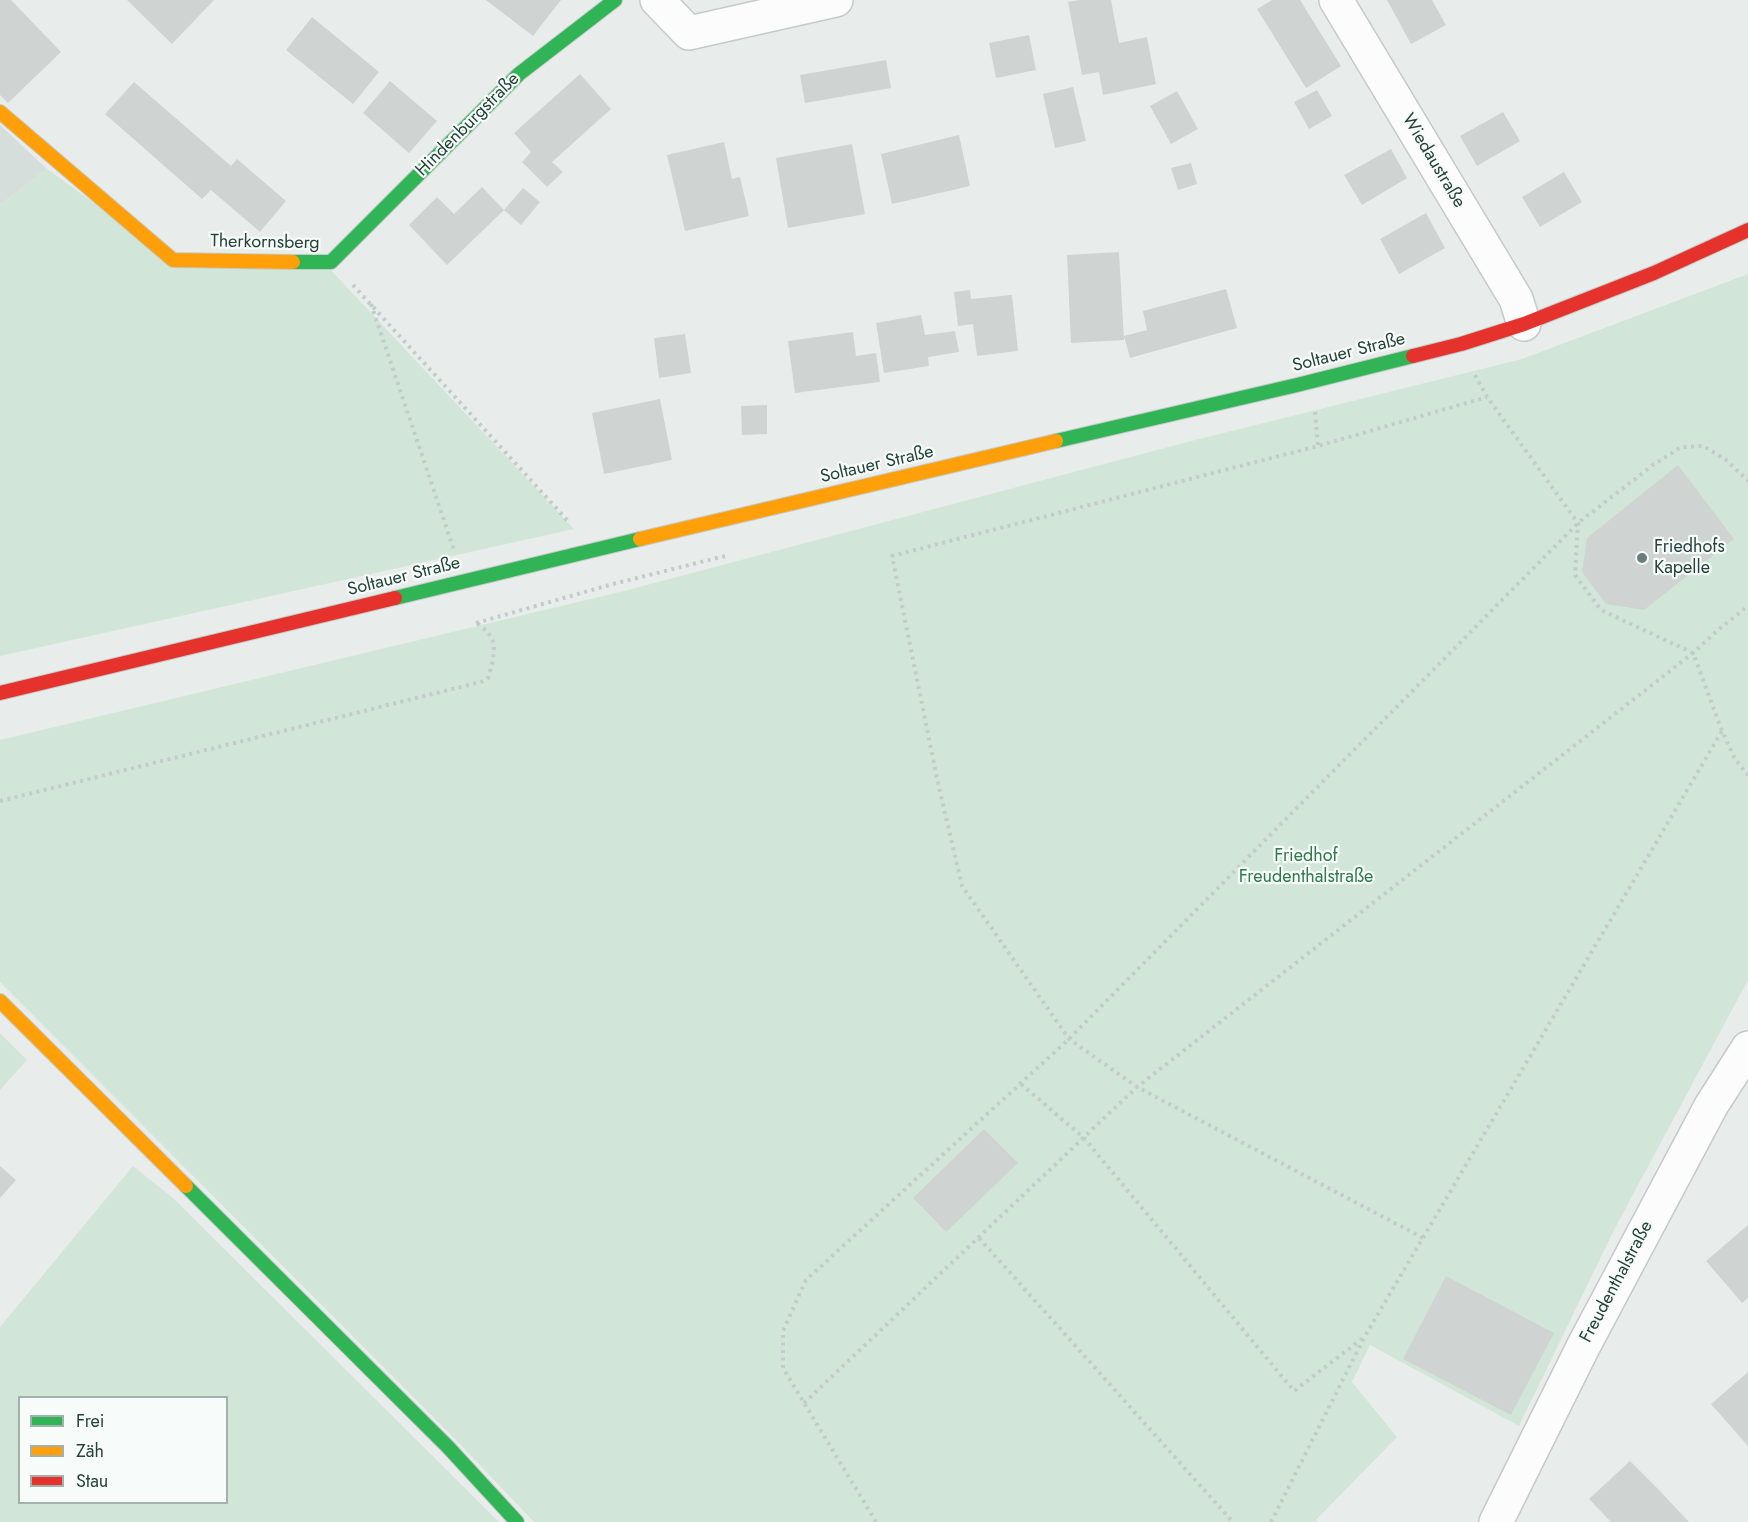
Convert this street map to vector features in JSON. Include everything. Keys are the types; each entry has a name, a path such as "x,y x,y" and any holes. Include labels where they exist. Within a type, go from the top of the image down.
{"main road":[{"name":"Hindenburgstraße","path":"331,262 519,74 615,0"},
{"name":"Therkornsberg","path":"0,111 173,260 331,262"},
{"name":"Soltauer Straße","path":"0,693 236,638 596,549 1310,382 1461,344 1524,324 1654,273 1748,230"},
{"path":"0,1001 448,1447 517,1522"}],"street":[{"path":"657,0 689,33 836,0"},
{"name":"Wiedaustraße","path":"1336,0 1516,299 1524,324"},
{"name":"Freudenthalstraße","path":"1496,1522 1520,1450 1583,1347 1705,1117 1748,1048"}],"path":[{"name":"Therkornsberg","path":"331,262 370,302 574,528"},
{"path":"370,302 456,556"},
{"path":"1461,344 1487,397 1578,523 1575,575 1601,610 1693,653 1722,731 1735,759 1748,775"},
{"path":"1423,1238 1137,1087 1070,1039 962,886 892,556 1318,446 1487,397"},
{"path":"876,1522 783,1368 783,1331 806,1280 1070,1039 1578,523 1653,465 1681,447 1703,446 1726,460 1748,481"},
{"path":"804,1403 1137,1087 1693,653 1748,606"},
{"path":"0,801 482,682 488,678 493,661 494,643 488,632 476,623"},
{"path":"1271,1522 1365,1336 1722,731"},
{"path":"1021,1084 1084,1138 1294,1391 1365,1336"},
{"path":"979,1238 1230,1522"}],"shaded area":[{"path":"0,125 47,169 0,205"}],"green space":[{"path":"47,169 173,260 327,266 574,529 0,656 0,205"},
{"name":"Friedhof Freudenthalstraße","path":"1748,274 1748,980 1614,1230 1519,1426 1370,1345 1352,1382 1397,1437 1316,1520 1317,1522 534,1522 458,1442 0,982 0,740 624,591 1191,441 1522,359"},
{"path":"0,1033 27,1060 0,1090"},
{"path":"133,1166 173,1198 499,1522 0,1522 0,1327"}],"building":[{"path":"0,0 11,0 61,52 8,103 0,95"},
{"path":"127,0 214,0 172,44"},
{"path":"486,0 561,0 533,36"},
{"path":"1111,0 1119,43 1147,37 1156,84 1103,95 1099,72 1082,75 1068,2"},
{"path":"1272,0 1300,0 1341,66 1306,88 1257,9"},
{"path":"1387,0 1432,0 1446,25 1411,44"},
{"path":"312,17 379,72 353,104 286,50"},
{"path":"1029,35 1036,70 996,78 989,43"},
{"path":"886,60 891,88 805,103 800,75"},
{"path":"580,74 611,109 552,162 563,172 547,187 522,162 531,152 514,133"},
{"path":"390,81 437,121 409,153 363,113"},
{"path":"134,82 231,166 237,159 286,201 260,232 211,190 202,199 105,114"},
{"path":"1073,87 1086,141 1055,148 1043,94"},
{"path":"1317,90 1332,116 1309,129 1294,102"},
{"path":"1177,91 1198,129 1171,144 1150,106"},
{"path":"1503,112 1520,141 1477,166 1460,136"},
{"path":"959,135 970,186 892,204 881,154"},
{"path":"724,142 732,179 740,177 749,216 685,231 667,155"},
{"path":"852,144 865,214 788,228 776,158"},
{"path":"1391,149 1407,178 1362,205 1344,175"},
{"path":"1191,163 1197,184 1178,190 1171,168"},
{"path":"1564,172 1582,202 1540,227 1522,197"},
{"path":"482,187 504,210 447,265 409,225 437,197 454,214"},
{"path":"523,188 540,202 521,225 504,210"},
{"path":"1426,213 1445,248 1399,274 1380,239"},
{"path":"1119,252 1124,340 1071,343 1067,255"},
{"path":"1226,289 1237,328 1130,358 1124,336 1147,330 1143,311"},
{"path":"970,290 971,299 1012,295 1018,351 977,356 973,324 958,326 954,292"},
{"path":"921,315 925,335 955,331 959,352 928,357 929,366 884,373 876,323"},
{"path":"853,332 856,356 876,353 880,382 795,393 788,341"},
{"path":"685,334 691,373 659,378 654,338"},
{"path":"660,399 672,460 604,474 592,413"},
{"path":"767,405 767,434 742,435 741,406"},
{"path":"1678,465 1734,539 1644,610 1606,604 1582,572 1587,538"},
{"path":"984,1129 1018,1163 946,1232 913,1198"},
{"path":"0,1166 16,1180 0,1198"},
{"path":"1748,1225 1748,1298 1742,1303 1706,1261"},
{"path":"1446,1276 1554,1333 1511,1415 1403,1359"},
{"path":"1748,1372 1748,1446 1711,1404"},
{"path":"1630,1461 1689,1522 1611,1522 1589,1499"}],"traffic: fast":[{"path":"293,262 331,262 519,74 615,0"},
{"path":"1056,441 1413,356"},
{"path":"395,598 640,539"},
{"path":"186,1186 448,1447 517,1522"}],"traffic: slow":[{"path":"0,112 173,260 293,262"},
{"path":"640,539 1056,441"},
{"path":"0,1001 186,1186"}],"traffic: jam":[{"path":"1413,356 1524,324 1654,273 1748,230"},
{"path":"0,693 395,598"}],"place":[{"name":"Friedhofs Kapelle","path":"1642,558"}]}
